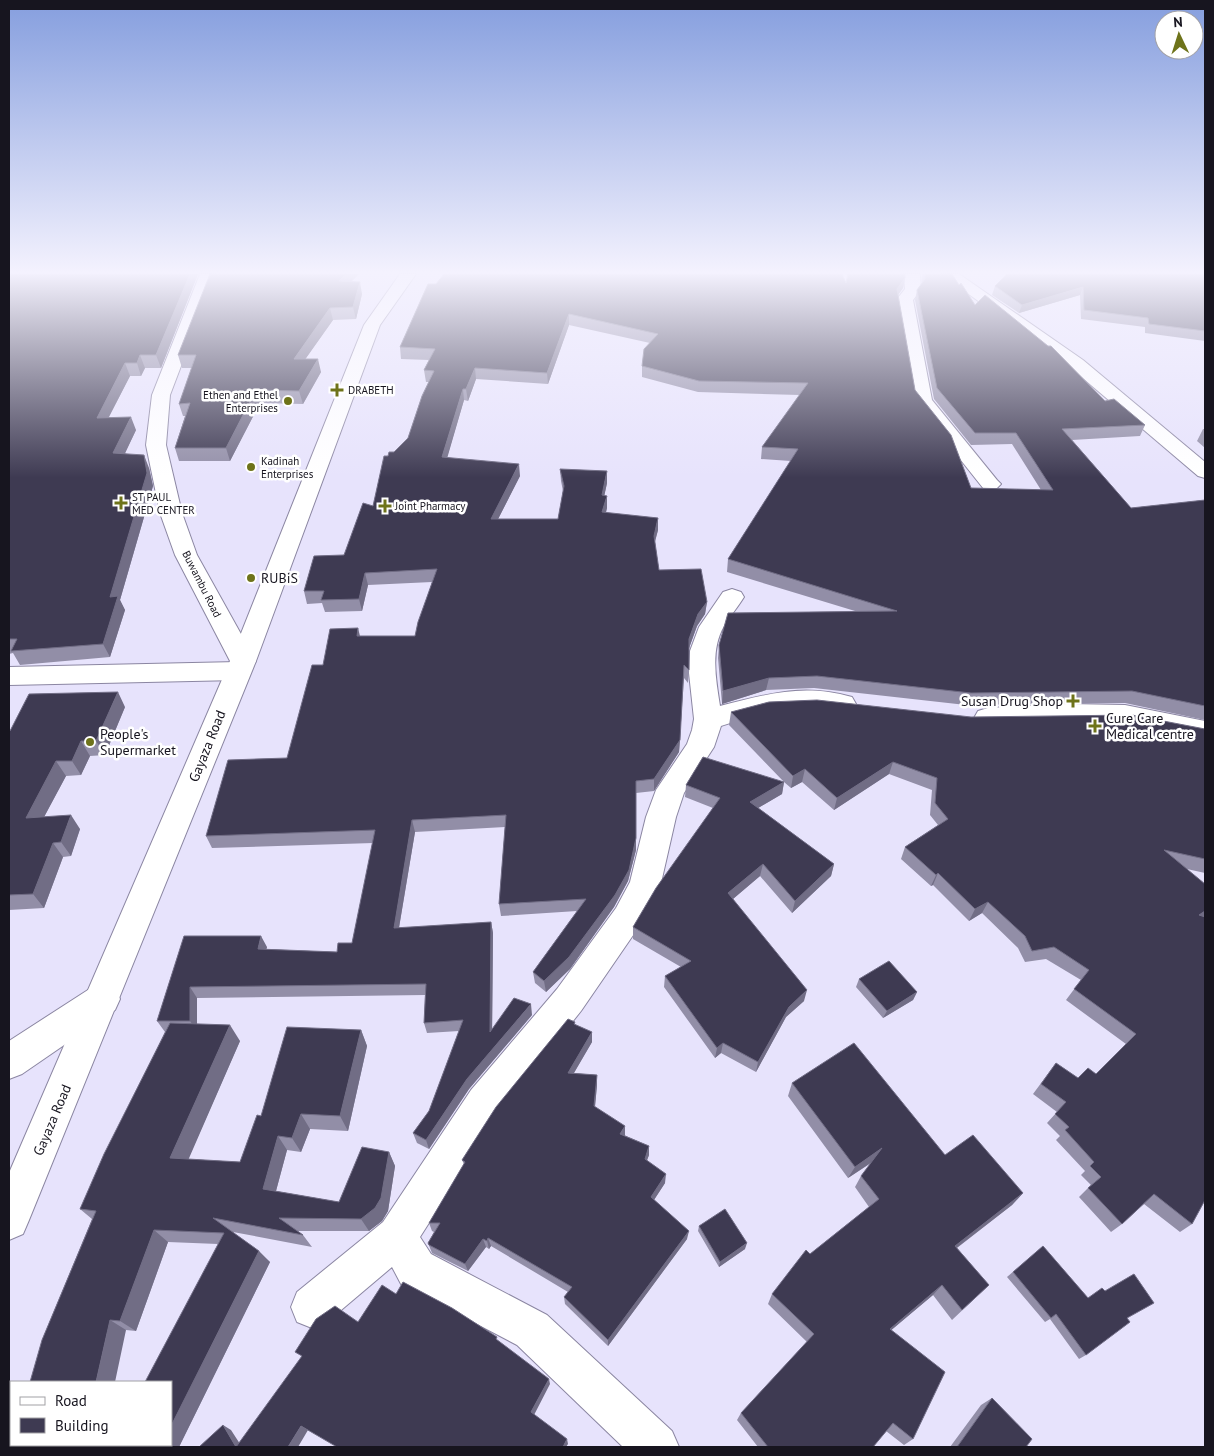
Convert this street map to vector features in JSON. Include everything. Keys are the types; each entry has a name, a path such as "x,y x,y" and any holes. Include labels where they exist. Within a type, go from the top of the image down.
{"street":[{"name":"Buwambu Road","path":"182,342 161,395 156,445 171,512 186,555 241,666"},
{"name":"Gayaza Road","path":"9,1220 241,666 365,342"},
{"path":"913,342 923,402 990,484"},
{"path":"1046,342 1077,364 1128,405 1205,472"},
{"path":"312,1307 397,1236 484,1103 568,1000 627,918 645,883 660,816 671,790 700,747 708,719 702,673 704,651 711,627 732,597"},
{"path":"9,676 241,666"},
{"path":"708,719 783,700 814,700 868,707"},
{"path":"966,717 1076,714 1126,715 1205,731"},
{"path":"9,1062 103,999"},
{"path":"397,1236 416,1269 532,1330 656,1447"}],"building":[{"path":"9,342 161,342 156,355 140,355 137,363 125,363 97,418 131,417 113,453 144,455 147,473 110,597 118,596 103,644 11,651 17,639 9,639"},
{"path":"183,342 306,342 294,359 318,359 299,391 256,390 226,448 175,448 190,403 179,404 196,355 178,355"},
{"path":"402,342 559,342 547,373 475,368 466,389 463,389 442,457 519,464 491,519 558,519 564,486 560,469 607,471 602,495 607,496 602,512 658,518 654,536 659,570 701,569 707,602 698,614 689,639 689,670 684,665 680,740 654,779 636,781 636,838 629,870 615,895 569,957 544,981 533,972 586,899 499,904 506,815 412,820 394,928 491,922 490,1032 514,998 531,1004 467,1079 426,1140 413,1133 429,1111 463,1020 424,1023 426,984 190,987 190,1021 157,1021 184,936 261,936 258,949 337,952 338,943 352,943 375,830 206,836 228,760 287,758 312,665 323,665 330,629 358,628 357,636 415,636 418,622 437,569 365,573 359,599 321,600 324,591 304,591 314,556 344,555 363,503 373,506 384,456 388,456 389,452 394,452 408,438 422,396 434,371 424,370 435,349 400,347"},
{"path":"651,342 906,342 915,390 951,435 971,488 1053,490 1016,433 975,433 937,388 928,342 1043,342 1051,346 1105,401 1114,399 1145,425 1062,429 1131,508 1205,500 1205,706 1132,691 971,693 817,676 769,678 723,691 719,645 728,613 897,611 728,559 798,449 762,447 808,383 699,381 642,366 644,349"},
{"path":"118,692 96,741 81,741 72,761 56,761 26,818 71,815 61,842 53,843 33,894 9,895 9,731 29,694"},
{"path":"817,700 971,717 1132,715 1205,729 1205,859 1164,850 1205,884 1205,911 1199,915 1205,917 1205,1200 1192,1224 1154,1194 1122,1224 1088,1188 1101,1177 1090,1166 1094,1162 1065,1130 1069,1127 1055,1114 1066,1102 1041,1084 1056,1063 1078,1078 1088,1068 1096,1074 1136,1034 1074,989 1089,970 1054,947 1032,951 1025,936 988,902 975,909 938,873 936,875 905,847 948,819 935,803 937,778 893,762 837,798 805,769 793,776 731,712 769,702"},
{"path":"703,757 784,782 750,802 834,864 795,901 763,864 728,893 807,990 789,1007 758,1062 723,1043 717,1048 665,976 691,961 633,927 656,888 720,798 686,785"},
{"path":"889,961 917,992 887,1011 859,979"},
{"path":"568,1019 575,1022 574,1024 592,1032 568,1073 597,1075 594,1106 625,1126 620,1134 649,1146 645,1159 666,1174 651,1197 689,1231 608,1340 564,1297 572,1287 488,1238 487,1241 483,1239 465,1264 428,1243 440,1223 429,1223 465,1162 462,1160 496,1107"},
{"path":"170,1023 230,1025 170,1158 240,1162 257,1115 261,1116 287,1027 361,1030 340,1116 301,1114 292,1138 278,1136 263,1189 339,1202 362,1147 389,1152 381,1198 375,1208 361,1219 279,1218 303,1235 213,1218 259,1251 172,1424 172,1381 146,1381 224,1233 154,1230 120,1321 110,1320 96,1381 30,1381 42,1340 96,1211 80,1209 104,1154"},
{"path":"854,1043 945,1155 973,1135 1023,1193 955,1246 989,1285 962,1310 942,1285 890,1329 945,1372 913,1439 893,1423 873,1447 768,1447 741,1413 814,1334 772,1294 806,1250 810,1254 879,1199 861,1176 882,1148 855,1167 792,1083"},
{"path":"725,1209 747,1243 720,1262 699,1226"},
{"path":"1043,1246 1088,1298 1102,1288 1105,1291 1134,1274 1154,1303 1127,1318 1130,1322 1086,1355 1056,1314 1051,1318 1013,1272"},
{"path":"403,1282 452,1308 497,1337 496,1339 549,1379 531,1412 567,1439 563,1447 337,1447 301,1426 288,1447 236,1447 302,1356 295,1352 316,1319 335,1306 358,1322 382,1285 396,1294"},
{"path":"992,1398 1032,1439 1026,1447 957,1447"},
{"path":"223,1425 236,1447 199,1447"},
{"path":"14,1446 74,1446 73,1447"},
{"path":"118,1446 161,1446 160,1447"}],"place":[{"name":"DRABETH","path":"337,390"},
{"name":"Ethen and Ethel Enterprises","path":"288,401"},
{"name":"Kadinah Enterprises","path":"251,467"},
{"name":"ST PAUL MED CENTER","path":"121,503"},
{"name":"Joint Pharmacy","path":"385,506"},
{"name":"RUBiS","path":"251,578"},
{"name":"Susan Drug Shop","path":"1073,701"},
{"name":"Cure Care Medical centre","path":"1095,726"},
{"name":"People's Supermarket","path":"90,742"}]}
